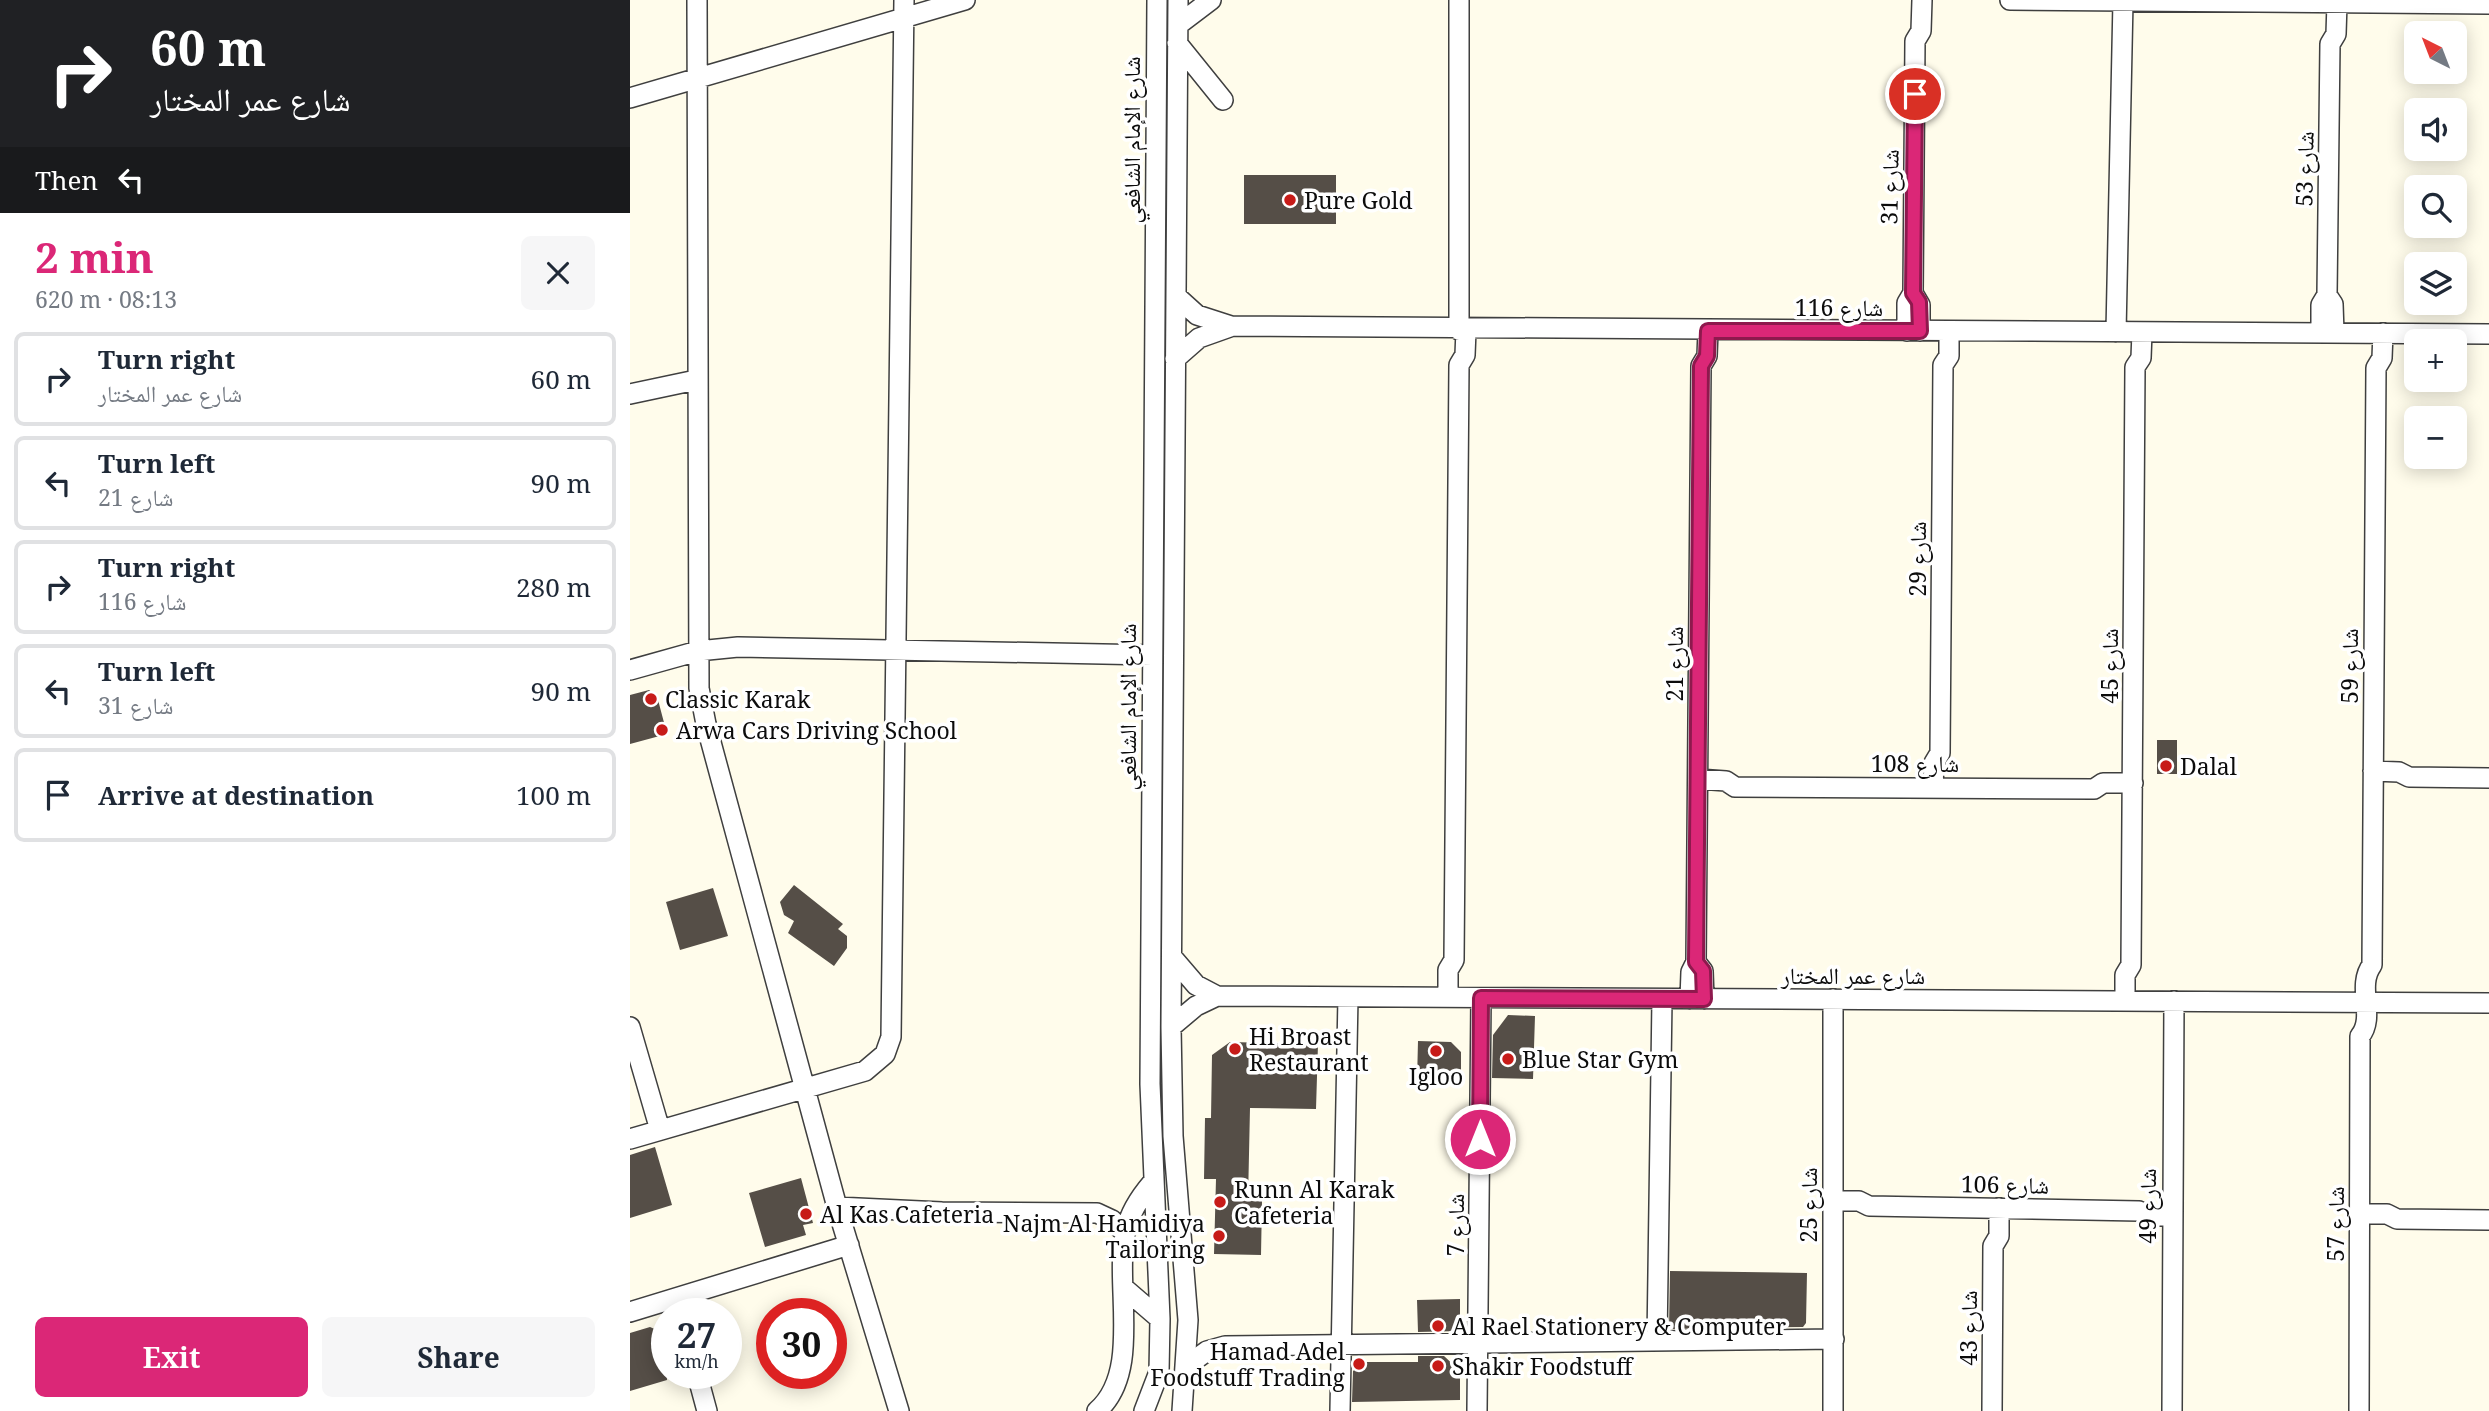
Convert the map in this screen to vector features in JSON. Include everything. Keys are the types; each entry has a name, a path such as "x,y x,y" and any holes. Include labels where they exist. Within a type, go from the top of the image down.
{"street":[{"path":"696,0 699,688 706,724 837,1207 900,1411"},
{"path":"630,98 697,79 904,9 965,0"},
{"name":"شارع الإمام الشافعي","path":"1178,0 1171,1027 1173,1124 1188,1320 1182,1411"},
{"path":"1211,0 1177,34 1223,100"},
{"name":"شارع 7","path":"1459,0 1459,330 1452,356 1459,365 1454,960 1461,969 1464,998 1479,1343 1477,1411"},
{"name":"شارع 31","path":"1909,0 1909,28 1915,41 1913,293 1907,303 1928,332"},
{"name":"شارع 31","path":"1915,41 1922,31 1922,0"},
{"path":"2010,0 2489,4"},
{"name":"شارع 45","path":"2132,1001 2138,974 2131,965 2135,367 2129,358 2129,332 2137,1"},
{"name":"شارع الإمام الشافعي","path":"1144,1411 1159,1373 1160,1320 1152,1183 1155,3"},
{"name":"شارع 53","path":"2328,333 2333,304 2327,295 2330,44 2336,34 2330,3"},
{"path":"630,1139 865,1071 885,1054 891,1037 904,9"},
{"name":"شارع 116","path":"1176,296 1197,315 1231,326 1459,330 2489,334"},
{"name":"شارع 116","path":"1175,359 1199,338 1231,326"},
{"name":"شارع 21","path":"1697,999 1703,971 1696,962 1701,366 1695,357 1701,331"},
{"name":"شارع 29","path":"1928,332 1942,365 1940,753 1934,763 1940,788"},
{"name":"شارع 59","path":"2366,1002 2379,974 2372,965 2376,368 2382,358 2377,333"},
{"path":"630,394 696,380"},
{"path":"630,670 698,651 738,646 1152,655"},
{"path":"2373,778 2399,772 2409,777 2489,778"},
{"name":"شارع 108","path":"1698,786 1726,781 1735,787 2094,789 2103,783 2133,790"},
{"path":"1172,957 1187,977 1217,996"},
{"path":"1171,1027 1196,1006 1217,996"},
{"name":"شارع عمر المختار","path":"1217,996 2489,1003"},
{"path":"1340,1411 1348,997"},
{"path":"1657,1341 1662,999"},
{"name":"شارع 25","path":"1833,999 1833,1411"},
{"name":"شارع 49","path":"2172,1411 2174,1001"},
{"name":"شارع 57","path":"2359,1411 2360,1036 2366,1027 2366,1002"},
{"path":"630,1027 660,1130"},
{"path":"1097,1411 1111,1394 1121,1369 1125,1233 1135,1206 1152,1183"},
{"name":"شارع 106","path":"1833,1208 1861,1213 1869,1206 2139,1210 2148,1204 2172,1210"},
{"path":"837,1207 942,1212 1097,1213 1112,1220 1125,1233"},
{"name":"شارع 43","path":"1992,1411 1993,1246 1999,1236 1993,1208"},
{"path":"2359,1221 2387,1214 2397,1219 2489,1220"},
{"path":"630,1312 849,1245"},
{"path":"1124,1288 1160,1320"},
{"path":"688,1298 693,1292"},
{"path":"1188,1320 1208,1339 1225,1346"},
{"path":"1185,1367 1199,1356 1225,1346 1834,1339"},
{"path":"701,1389 707,1411"}],"building":[{"name":"Pure Gold","path":"1244,175 1336,175 1336,224 1244,224"},
{"path":"649,690 657,696 667,734 630,744 630,695"},
{"path":"2157,740 2177,740 2177,774 2157,774"},
{"path":"794,885 843,924 838,929 847,936 847,948 834,966 788,933 794,921 784,915 780,902"},
{"path":"713,888 728,936 680,950 666,902"},
{"path":"1508,1015 1535,1016 1533,1079 1492,1078 1493,1035"},
{"path":"1418,1041 1451,1042 1461,1052 1461,1082 1417,1081"},
{"path":"1230,1042 1318,1044 1316,1109 1250,1108 1248,1200 1262,1201 1261,1255 1214,1254 1216,1179 1204,1179 1205,1118 1211,1118 1212,1055"},
{"path":"655,1147 672,1205 630,1218 630,1155"},
{"path":"801,1178 813,1223 803,1225 806,1235 765,1247 749,1193"},
{"path":"1670,1271 1807,1273 1806,1323 1803,1327 1669,1329"},
{"path":"1460,1299 1460,1331 1418,1332 1417,1300"},
{"path":"651,1327 651,1385 630,1391 630,1333"},
{"path":"1418,1356 1444,1356 1460,1371 1460,1400 1352,1402 1353,1371 1364,1362 1418,1362"}],"place":[{"name":"Pure Gold","path":"1290,200"},
{"name":"Classic Karak","path":"651,699"},
{"name":"Arwa Cars Driving School","path":"662,730"},
{"name":"Dalal","path":"2166,766"},
{"name":"Hi Broast Restaurant","path":"1235,1049"},
{"name":"Igloo","path":"1436,1051"},
{"name":"Blue Star Gym","path":"1508,1059"},
{"name":"Runn Al Karak Cafeteria","path":"1220,1202"},
{"name":"Al Kas Cafeteria","path":"806,1214"},
{"name":"Najm Al Hamidiya Tailoring","path":"1219,1236"},
{"name":"Al Rael Stationery & Computer","path":"1438,1326"},
{"name":"Hamad Adel Foodstuff Trading","path":"1359,1364"},
{"name":"Shakir Foodstuff","path":"1438,1366"}],"route":[{"path":"1480,1139 1481,998 1704,999 1704,974 1702,967 1696,962 1701,366 1707,356 1708,331 1920,331 1920,305 1913,293 1915,94"}]}
